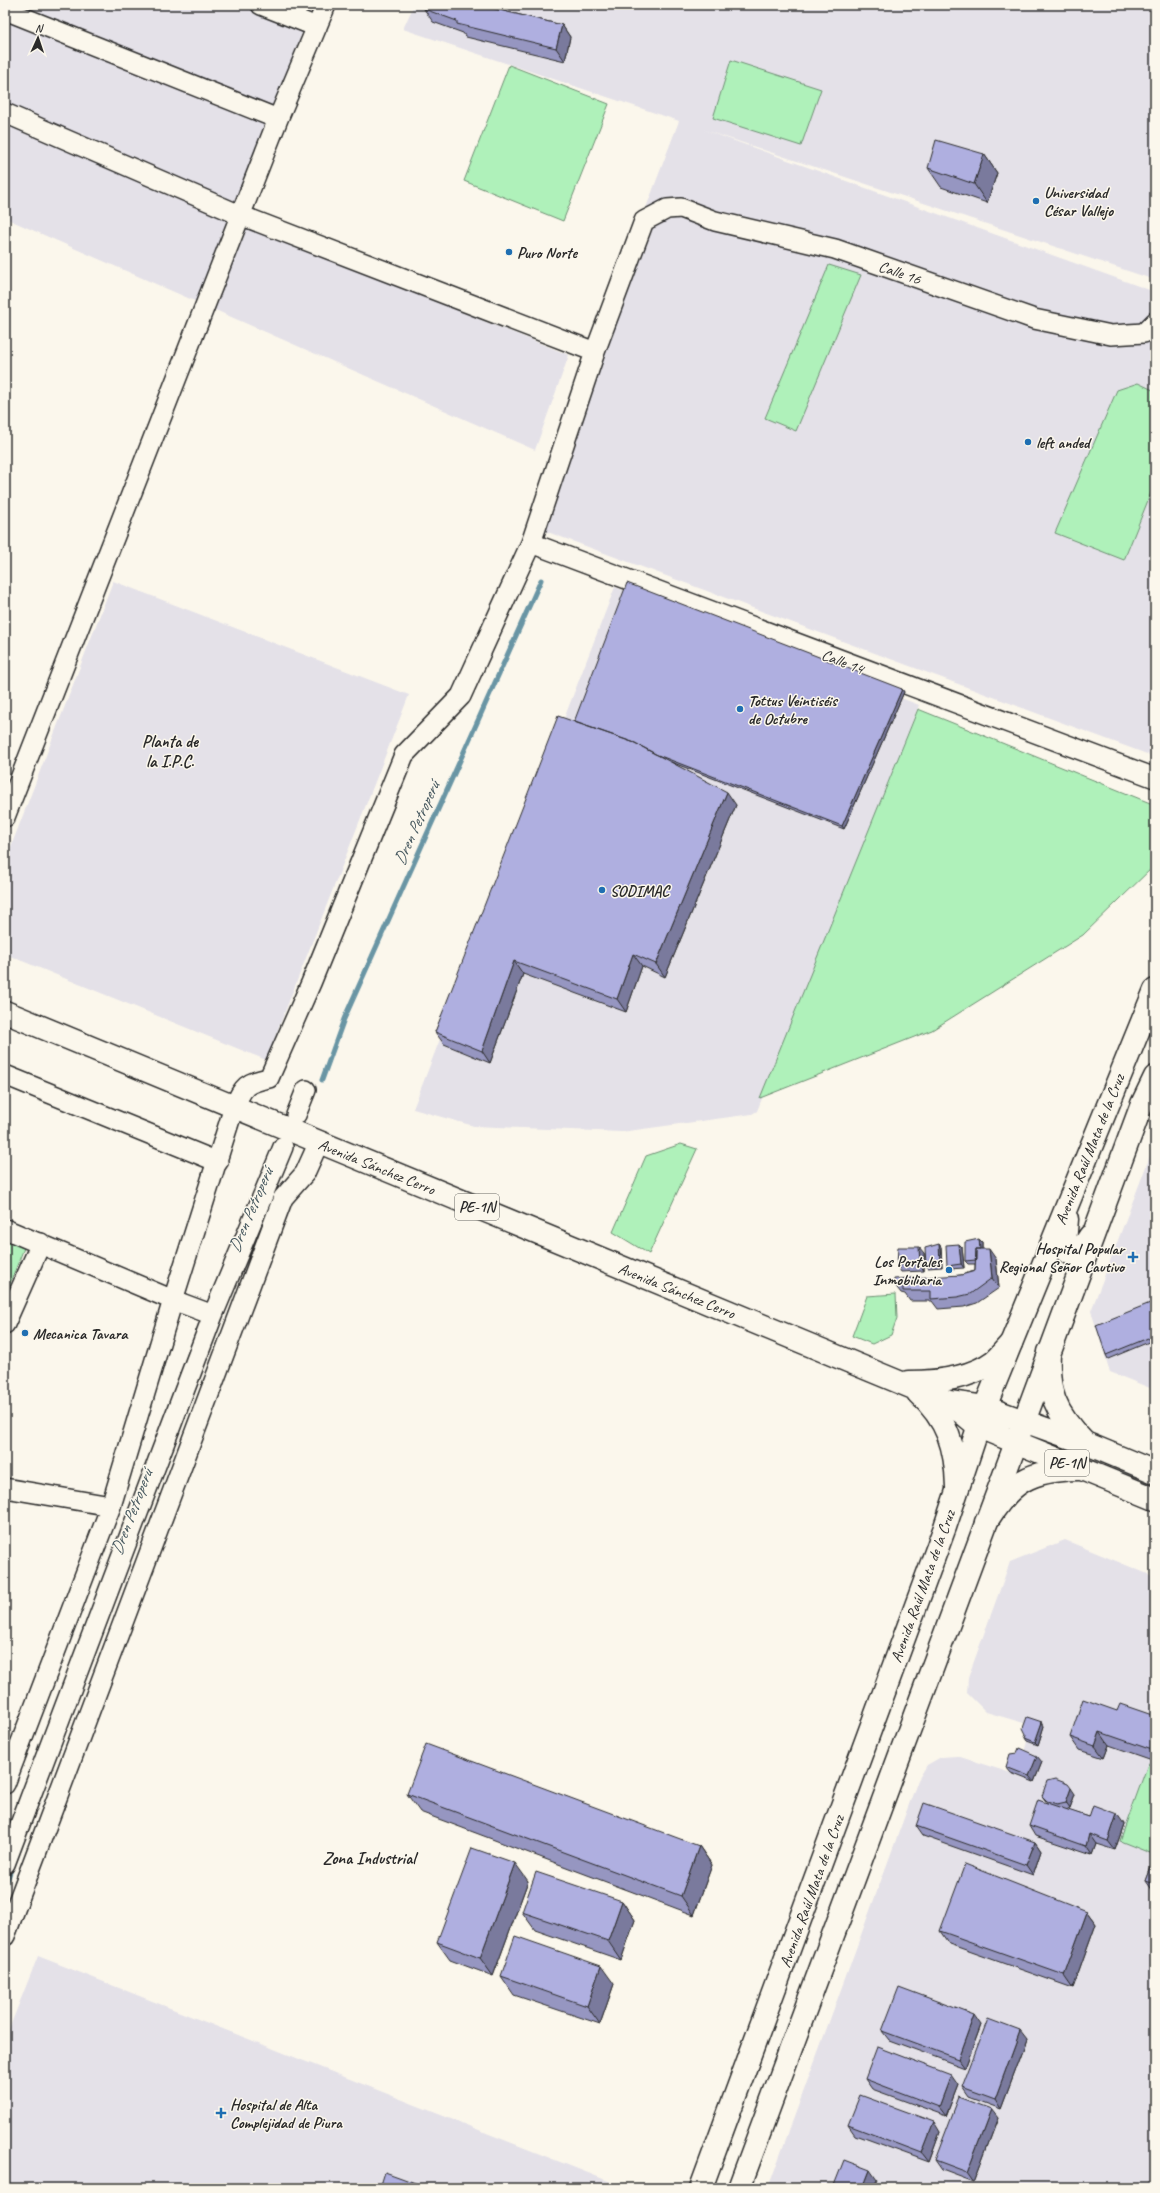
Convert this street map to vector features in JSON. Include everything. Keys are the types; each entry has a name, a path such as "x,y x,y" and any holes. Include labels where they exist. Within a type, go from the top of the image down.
{"main road":[{"name":"Avenida Raúl Mata de la Cruz","path":"701,2188 944,1526 985,1406 1155,990"},
{"name":"Avenida Sánchez Cerro","path":"5,1012 949,1402 985,1406 1085,1443 1155,1472"},
{"name":"Avenida Raúl Mata de la Cruz","path":"739,2188 1023,1421 1142,1104 1155,1077"},
{"path":"1078,1177 1068,1208 1065,1243 1067,1252 1075,1253 1082,1248 1098,1221"},
{"path":"905,1384 933,1382 953,1378 994,1360 1011,1343"},
{"path":"1049,1352 1048,1382 1053,1400 1059,1414 1068,1426 1085,1443"},
{"path":"905,1384 938,1413 953,1444 956,1462 957,1487"},
{"name":"Avenida Sánchez Cerro","path":"949,1402 978,1427 1016,1441 1155,1499"},
{"path":"986,1522 998,1502 1008,1491 1020,1482 1047,1472 1082,1469"}],"street":[{"path":"261,5 317,27"},
{"path":"5,818 240,215 278,119 326,5"},
{"path":"5,10 278,119"},
{"path":"5,113 240,215 595,352 531,544 461,696 404,755 311,983 269,1078 250,1082 242,1089 234,1107 110,1506 5,1784"},
{"name":"Calle 16","path":"595,352 644,221 667,209 681,208 715,221 834,249 1034,319 1111,335 1144,333 1155,322"},
{"name":"Calle 14","path":"531,544 1155,778"},
{"path":"5,1075 218,1162"},
{"path":"296,1115 306,1090"},
{"path":"5,1936 283,1198 306,1173 319,1142"},
{"path":"5,1864 213,1315 283,1147"},
{"path":"5,1229 173,1300 213,1315"},
{"path":"5,1324 41,1244"},
{"path":"5,1488 110,1506"}],"shaded area":[{"path":"5,5 313,5 229,219 569,355 535,450 5,218"},
{"path":"414,5 1155,5 1155,280 704,130 1155,292 1155,757 526,524 679,121 403,29"},
{"path":"113,581 409,695 266,1060 5,954 5,862"},
{"path":"615,587 919,705 757,1111 752,1114 621,1132 474,1126 413,1109"},
{"name":"Hospital Popular Regional Señor Cautivo","path":"1155,1143 1155,1390 1110,1372 1091,1311"},
{"path":"1065,1540 1155,1577 1155,2188 768,2188 918,1780 927,1765 941,1757 957,1756 1011,1773 1022,1759 1028,1738 1027,1724 986,1712 967,1693 968,1678 1010,1562"},
{"name":"Hospital de Alta Complejidad de Piura","path":"38,1956 626,2188 5,2188 5,2039"}],"green space":[{"path":"731,60 821,89 801,146 713,118"},
{"path":"509,65 609,104 563,221 464,181"},
{"path":"829,265 861,275 796,431 765,418"},
{"path":"1138,383 1155,391 1155,483 1124,560 1055,533 1117,390"},
{"path":"918,709 1155,805 1155,865 1083,935 932,1030 760,1098"},
{"path":"681,1144 697,1149 649,1254 613,1232 646,1156"},
{"path":"5,1234 26,1243 5,1296"},
{"path":"896,1294 897,1318 891,1335 872,1344 852,1336 867,1296"},
{"path":"1148,1764 1155,1767 1155,1855 1120,1841"}],"building":[{"path":"425,5 492,5 491,8 562,25 556,48 457,24 457,21 424,9"},
{"path":"936,140 984,154 974,184 928,168"},
{"name":"Tottus Veintiséis de Octubre","path":"627,583 902,689 842,826 655,754 635,743 574,722"},
{"name":"SODIMAC","path":"558,716 635,743 727,792 656,964 633,954 617,999 514,961 482,1051 435,1032"},
{"path":"979,1239 980,1249 976,1249 976,1260 965,1261 965,1242"},
{"path":"939,1244 940,1264 926,1265 925,1248"},
{"path":"959,1244 961,1264 947,1266 946,1245"},
{"path":"898,1247 919,1247 920,1264 897,1265"},
{"path":"976,1249 989,1249 992,1278 970,1294 957,1297 931,1299 931,1291 903,1291 903,1285 894,1284 894,1279 961,1275 975,1271"},
{"path":"1155,1301 1155,1350 1153,1351 1148,1338 1106,1355 1096,1325"},
{"path":"1083,1699 1117,1711 1120,1704 1155,1716 1155,1751 1100,1732 1095,1746 1070,1737"},
{"path":"1027,1717 1042,1722 1035,1742 1025,1738 1026,1734 1023,1728"},
{"path":"426,1744 699,1846 681,1896 407,1794"},
{"path":"1019,1748 1037,1756 1029,1776 1006,1767 1010,1754 1017,1753"},
{"path":"1055,1779 1068,1784 1071,1788 1066,1802 1057,1804 1047,1801 1042,1796 1047,1781"},
{"path":"1038,1800 1089,1817 1093,1805 1117,1814 1108,1841 1089,1834 1086,1846 1029,1826"},
{"path":"924,1803 1035,1842 1026,1865 916,1826"},
{"path":"472,1848 515,1863 480,1958 437,1942"},
{"path":"1155,1857 1155,1884 1146,1881"},
{"path":"965,1864 1087,1912 1064,1975 940,1931"},
{"path":"536,1872 622,1901 608,1941 522,1912"},
{"path":"515,1936 601,1966 587,2006 501,1976"},
{"path":"899,1987 974,2015 958,2059 882,2031"},
{"path":"988,2019 1020,2031 995,2099 962,2087"},
{"path":"877,2047 951,2075 939,2107 865,2079"},
{"path":"860,2095 934,2122 922,2153 848,2125"},
{"path":"959,2097 991,2109 967,2172 935,2160"},
{"path":"844,2160 870,2170 863,2188 833,2188"},
{"path":"385,2172 418,2184 417,2188 380,2188"}],"waterway":[{"name":"Dren Petroperú","path":"322,1080 344,1019 541,580"},
{"name":"Dren Petroperú","path":"5,1885 12,1867"}],"place":[{"name":"Universidad César Vallejo","path":"1036,201"},
{"name":"Puro Norte","path":"509,252"},
{"name":"left anded","path":"1028,442"},
{"name":"Tottus Veintiséis de Octubre","path":"740,709"},
{"name":"SODIMAC","path":"602,890"},
{"name":"Hospital Popular Regional Señor Cautivo","path":"1133,1257"},
{"name":"Los Portales Inmobiliaria","path":"949,1270"},
{"name":"Mecanica Tavara","path":"25,1333"},
{"name":"Hospital de Alta Complejidad de Piura","path":"221,2113"}],"district":[{"name":"Planta de la I.P.C.","path":"170,751"},
{"name":"Zona Industrial","path":"369,1858"}]}
